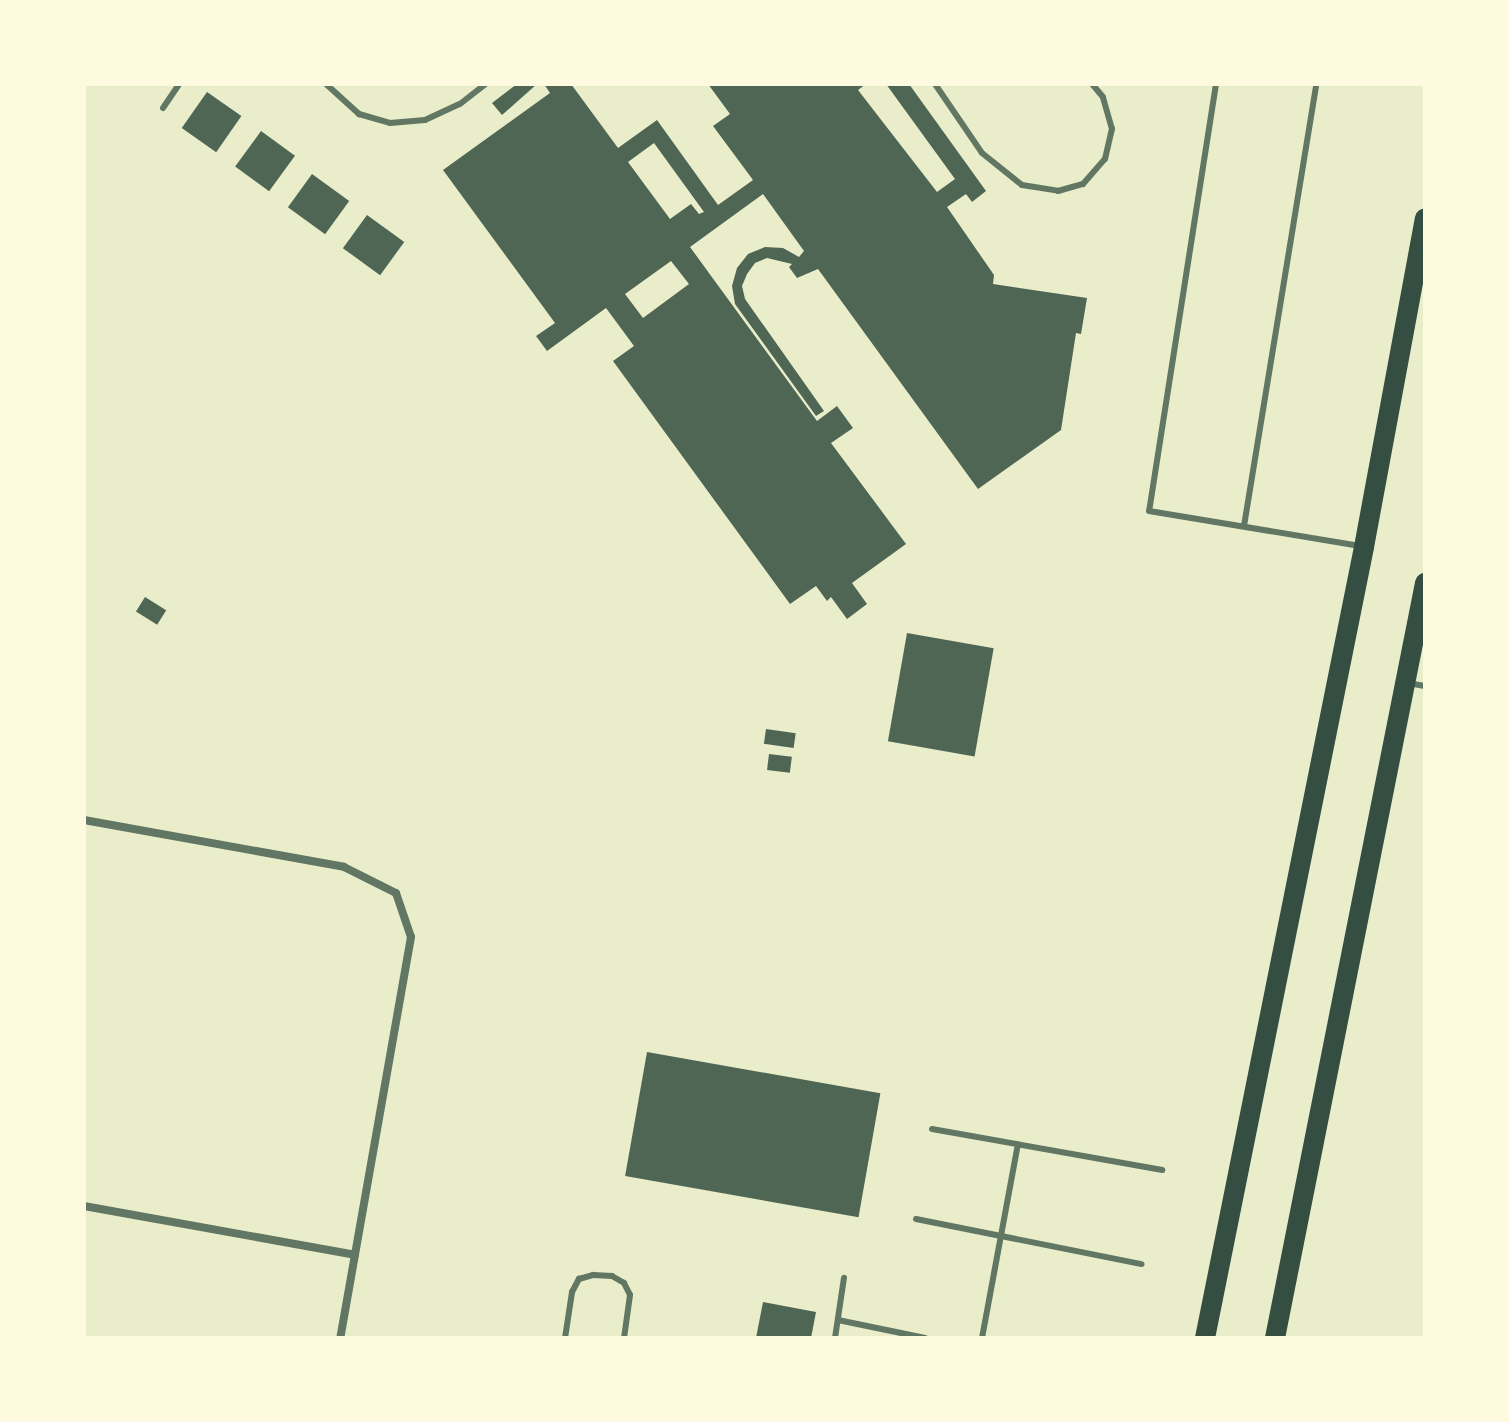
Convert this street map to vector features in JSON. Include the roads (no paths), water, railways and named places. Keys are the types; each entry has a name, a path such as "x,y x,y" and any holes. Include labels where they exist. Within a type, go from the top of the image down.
{"main road":[{"path":"1205,1338 1364,547 1425,219"},
{"path":"1275,1338 1415,684 1425,583"}],"street":[{"path":"84,820 344,867 396,893 411,937 340,1338"},
{"path":"84,1206 355,1255"}],"lane":[{"path":"163,108 179,84"},
{"path":"326,84 359,114 390,123 425,120 460,104 486,84"},
{"path":"935,84 982,153 1022,185 1058,191 1083,184 1105,159 1112,129 1103,97 1092,84"},
{"path":"1216,84 1149,511 1364,547"},
{"path":"1244,526 1316,84"},
{"path":"932,1129 1162,1170"},
{"path":"982,1338 1018,1144"},
{"path":"916,1219 1142,1264"},
{"path":"565,1338 572,1292 579,1279 593,1275 612,1276 624,1283 630,1295 624,1338"},
{"path":"835,1338 844,1278"},
{"path":"838,1320 925,1338"}]}
